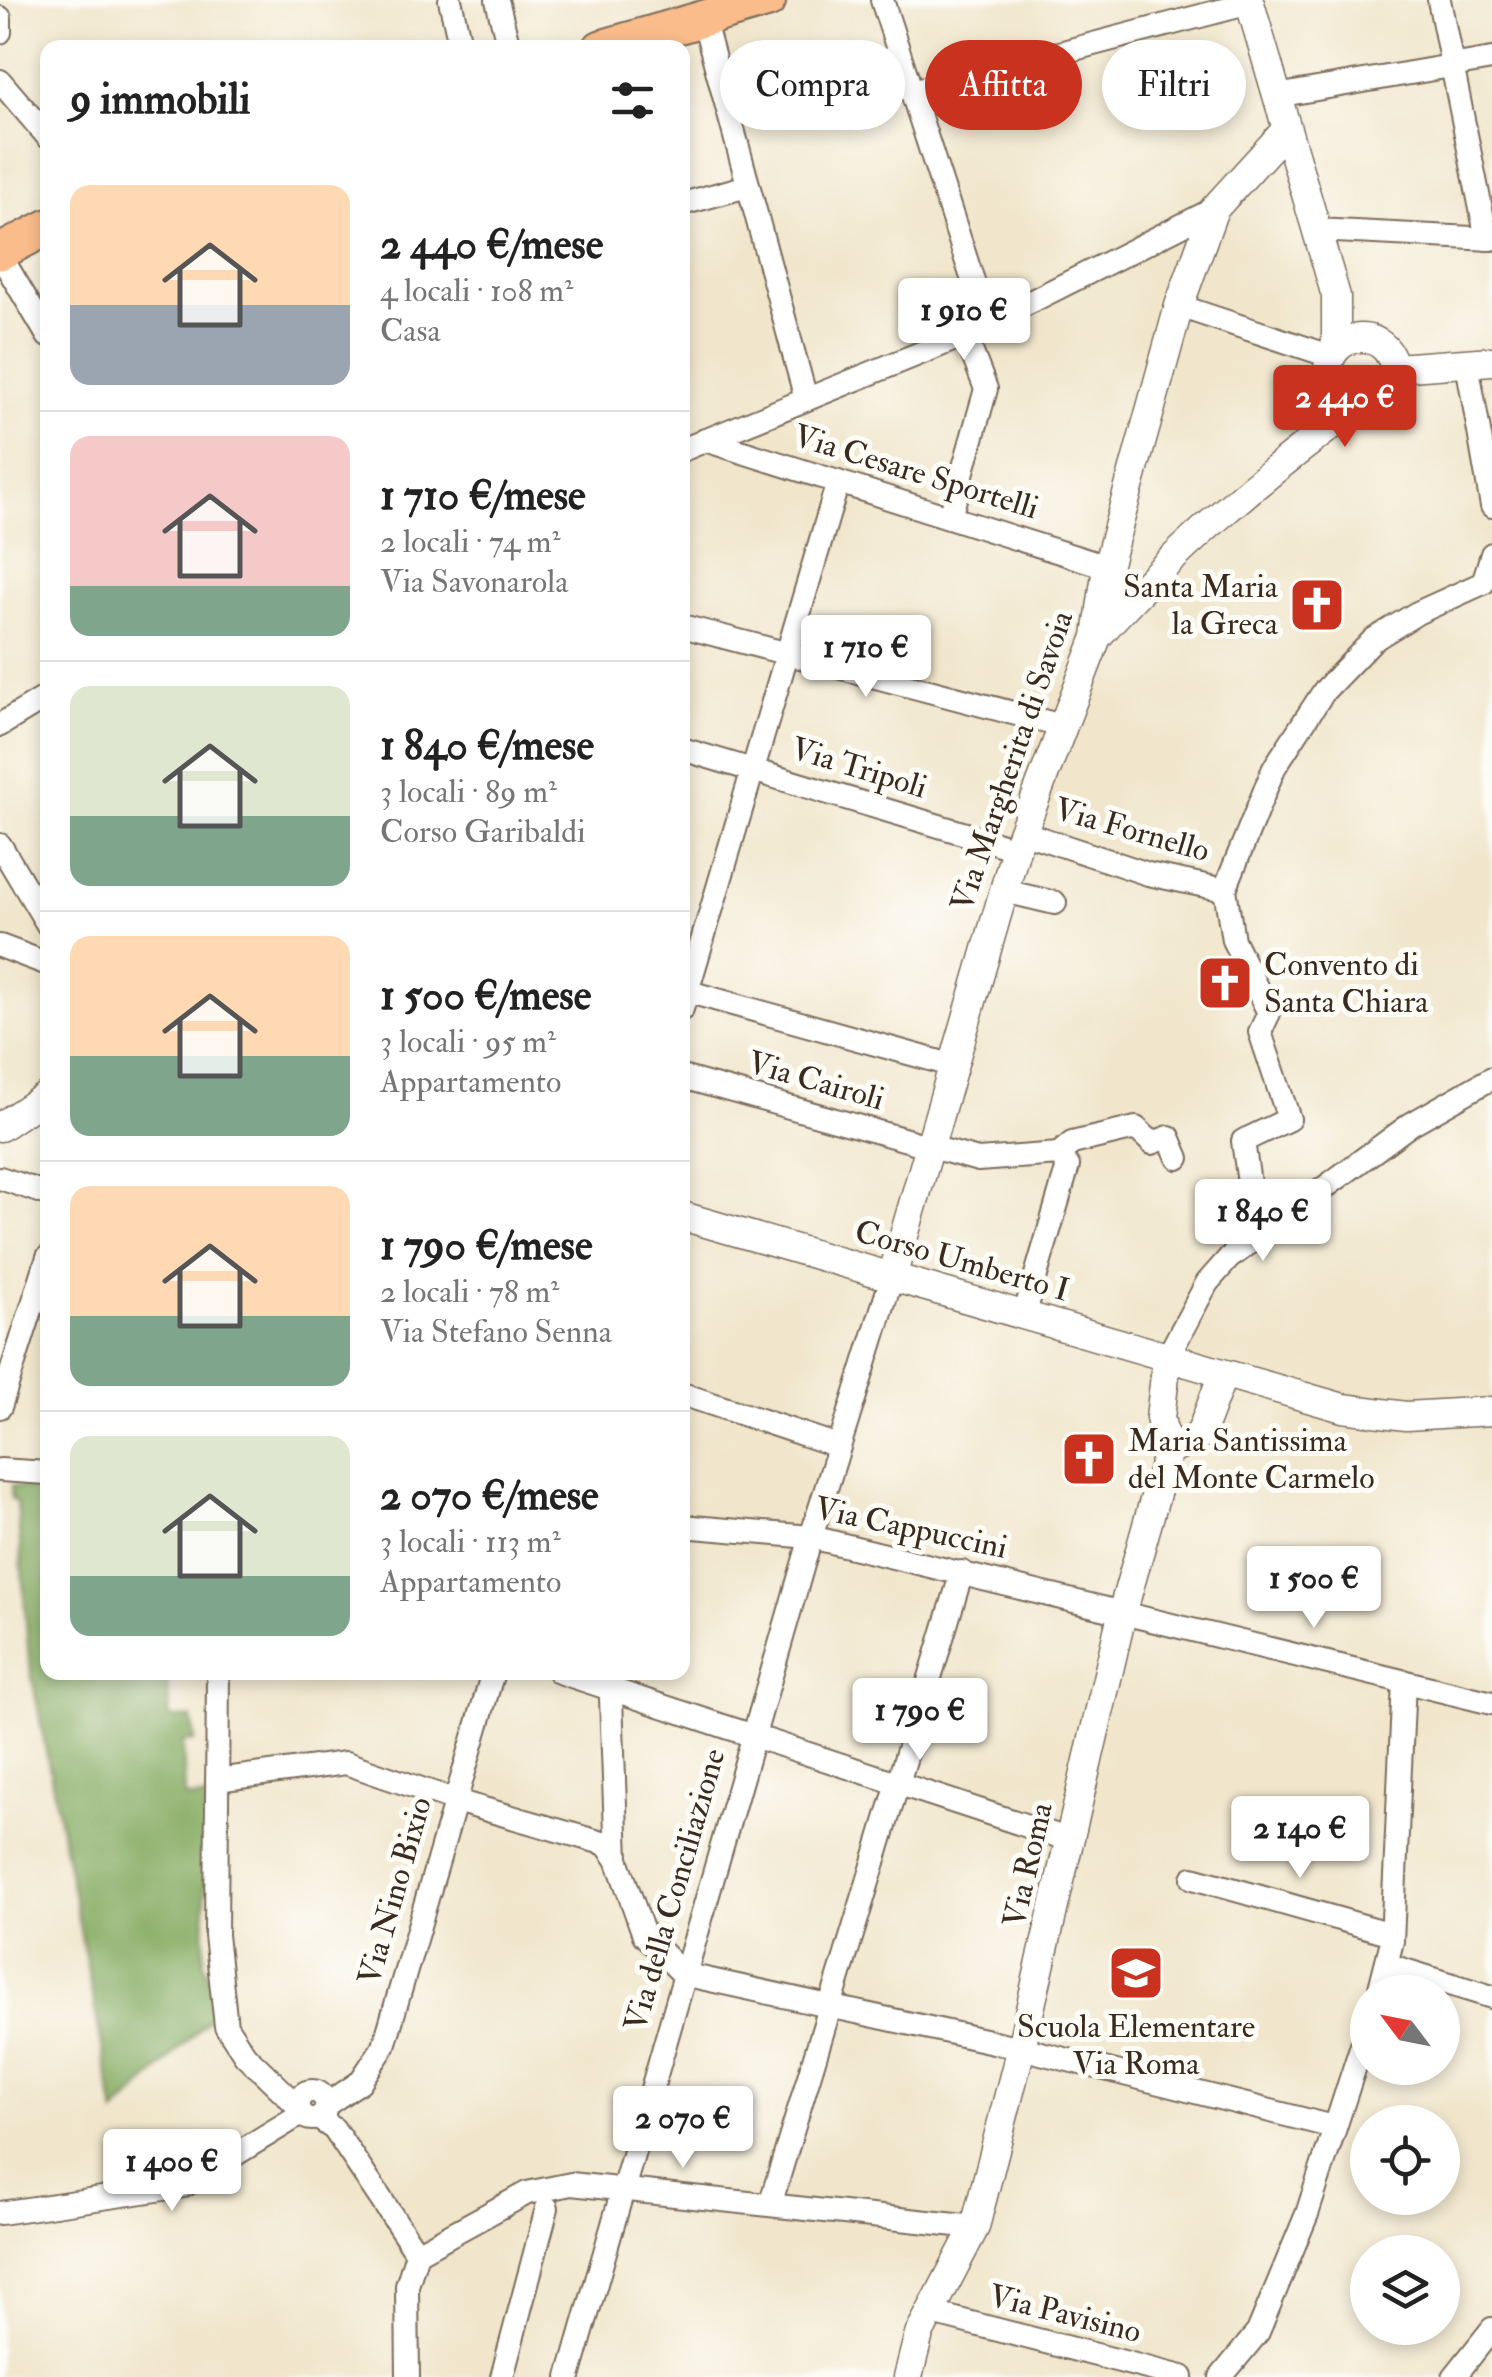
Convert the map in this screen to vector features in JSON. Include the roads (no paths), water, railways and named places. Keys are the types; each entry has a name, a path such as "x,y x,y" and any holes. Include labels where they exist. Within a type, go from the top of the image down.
{"main road":[{"path":"628,40 768,0"},
{"path":"0,254 40,231"}],"street":[{"path":"450,0 459,40"},
{"path":"496,0 506,40"},
{"path":"882,0 988,324"},
{"path":"1316,230 1490,239 1439,0"},
{"path":"914,91 1249,1 1336,296 1332,363 1342,399 1359,404"},
{"path":"0,18 0,32"},
{"path":"703,18 806,399"},
{"path":"1276,96 1492,59"},
{"path":"0,81 40,128"},
{"path":"690,447 965,335 1214,209 1286,130"},
{"path":"690,202 748,186"},
{"name":"Via Margherita di Savoia","path":"892,1277 1019,841 1096,637 1107,567 1179,306 1214,209"},
{"path":"0,254 40,322"},
{"path":"1096,637 1148,579 1298,450 1359,404 1388,391 1394,368 1384,346 1370,338 1336,296"},
{"path":"1179,306 1332,363"},
{"path":"950,517 986,389 965,335"},
{"path":"1298,450 1332,363 1349,339 1370,338"},
{"path":"1394,368 1479,362 1492,506"},
{"name":"Via Cesare Sportelli","path":"705,440 1107,567"},
{"path":"690,977 838,482"},
{"path":"1270,1224 1251,1197 1243,1142 1289,1119 1260,1032 1269,1013 1233,940 1225,890 1274,768 1324,691 1373,640 1417,613 1487,586 1492,554"},
{"path":"690,628 1062,726"},
{"path":"0,725 40,701"},
{"name":"Via Tripoli","path":"690,751 1019,841"},
{"name":"Via Fornello","path":"1019,841 1225,890"},
{"path":"0,845 40,911"},
{"path":"1004,890 1055,903"},
{"path":"0,946 40,961"},
{"path":"690,999 951,1066"},
{"path":"1167,1358 1207,1283 1270,1224 1410,1124 1492,1078"},
{"name":"Via Cairoli","path":"690,1079 978,1160 1059,1154 1072,1144 1136,1128 1152,1143 1168,1137 1178,1158"},
{"path":"0,1127 40,1100"},
{"path":"1024,1316 1068,1166 1059,1154"},
{"path":"0,1178 40,1191"},
{"name":"Corso Umberto I","path":"690,1218 1343,1408 1406,1416 1492,1411"},
{"name":"Via della Conciliazione","path":"569,2377 811,1537 892,1277"},
{"path":"0,1407 40,1282"},
{"name":"Via Roma","path":"908,2377 920,2334 975,2227 1124,1610 1168,1451 1160,1418 1167,1358"},
{"path":"1168,1451 1200,1435 1223,1374"},
{"path":"690,1397 838,1446"},
{"path":"0,1470 40,1472"},
{"name":"Via Cappuccini","path":"690,1527 811,1537 1124,1610 1492,1703"},
{"path":"770,2205 827,2005 962,1572"},
{"path":"218,1680 216,1935 226,2026 244,2055 334,2129 417,2254"},
{"name":"Via Nino Bixio","path":"0,2213 184,2186 360,2082 384,2046 491,1680"},
{"path":"1385,1975 1392,1934 1404,1681"},
{"path":"617,1859 612,1682 752,1739 1070,1840"},
{"path":"217,1780 346,1763 456,1801 606,1844 617,1859 644,1935 683,1974 1020,2048 1334,2127"},
{"path":"1193,1878 1392,1934"},
{"path":"1388,1965 1492,1997"},
{"path":"1221,2377 1258,2332 1307,2214 1350,2079"},
{"path":"408,2377 407,2286 417,2254 527,2193 571,2184 975,2227"},
{"path":"502,2377 547,2208"},
{"name":"Via Pavisino","path":"932,2314 1182,2377"},
{"path":"1454,2377 1492,2329"}],"place":[{"name":"Santa Maria la Greca","path":"1317,605"},
{"name":"Convento di Santa Chiara","path":"1225,983"},
{"name":"Maria Santissima del Monte Carmelo","path":"1089,1459"},
{"name":"Scuola Elementare Via Roma","path":"1136,1973"}]}
